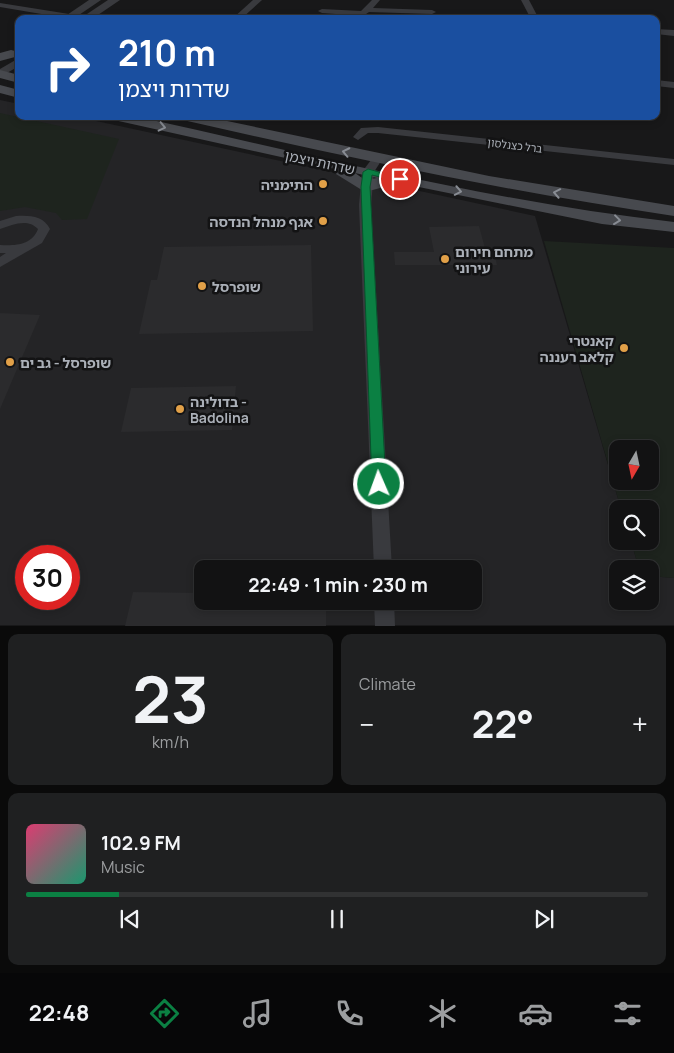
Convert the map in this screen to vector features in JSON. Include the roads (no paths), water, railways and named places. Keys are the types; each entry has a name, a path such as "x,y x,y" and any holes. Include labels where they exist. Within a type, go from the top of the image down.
{"main road":[{"path":"0,74 15,78"},
{"path":"0,90 15,93"},
{"path":"0,98 15,98"},
{"name":"שדרות ויצמן","path":"132,120 433,186 602,219 674,227"},
{"name":"שדרות ויצמן","path":"201,120 378,158 611,203 674,211"},
{"path":"313,161 336,168 365,187 372,183 387,182 433,186"}],"street":[{"path":"71,15 96,0"},
{"path":"93,15 115,0"},
{"path":"241,15 258,0"},
{"path":"322,11 363,14 376,0"},
{"path":"525,0 533,15"},
{"path":"0,5 57,15"},
{"path":"367,10 432,12"},
{"path":"660,32 674,33"},
{"path":"0,74 10,56"},
{"path":"660,83 674,85"},
{"name":"ברל כצנלסון","path":"358,137 365,130 378,130 674,162"},
{"path":"378,158 368,172 365,187 382,560"},
{"path":"0,263 20,248 40,239 44,230 38,222 23,219 2,223"},
{"path":"0,249 20,248"},
{"path":"384,610 385,626"}],"place":[{"name":"התימניה","path":"323,184"},
{"name":"אגף מנהל הנדסה","path":"323,221"},
{"name":"מתחם חירום עירוני","path":"445,259"},
{"name":"שופרסל","path":"202,286"},
{"name":"קאנטרי קלאב רעננה","path":"624,348"},
{"name":"שופרסל - גב ים","path":"10,362"},
{"name":"בדולינה - Badolina","path":"180,409"}]}
